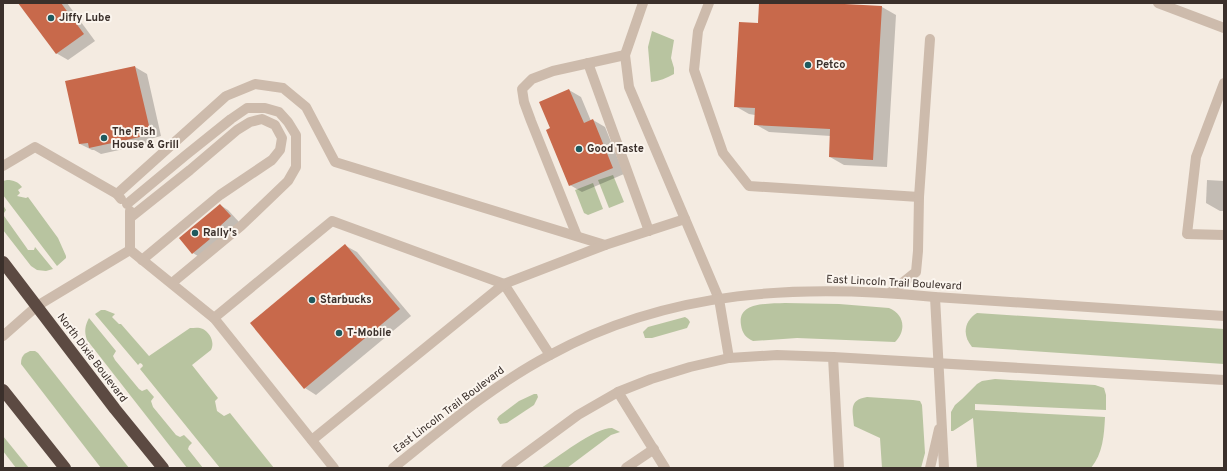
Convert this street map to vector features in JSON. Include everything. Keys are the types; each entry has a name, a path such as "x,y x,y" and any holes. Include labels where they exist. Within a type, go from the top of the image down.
{"highway":[{"name":"North Dixie Boulevard","path":"3,262 115,409 163,468"},
{"path":"3,390 65,468"}],"street":[{"path":"643,3 624,55 629,87 719,299 729,358"},
{"path":"709,3 698,31 694,70 723,153 749,186 919,197"},
{"path":"1158,3 1224,28"},
{"path":"890,293 916,272 919,197 930,39"},
{"path":"577,236 531,121 524,102 522,89 532,79 553,72 624,55"},
{"path":"588,63 649,231"},
{"path":"1224,83 1196,157 1187,234 1224,235"},
{"path":"117,194 226,96 254,84 283,88 306,107 335,162 605,245"},
{"path":"127,204 186,155 247,108 265,108 279,112 288,122 296,135 296,167 288,181 241,226 172,283"},
{"path":"131,217 237,130 250,122 262,119 275,124 282,138 280,150 272,160 220,195 142,260"},
{"path":"3,166 35,147 117,194 129,206 131,217 130,250"},
{"path":"312,440 504,284 605,245 685,219"},
{"path":"214,318 332,221 504,284 550,355"},
{"path":"130,250 214,318 334,468"},
{"path":"3,336 37,306 130,250"},
{"name":"East Lincoln Trail Boulevard","path":"393,468 452,421 515,375 550,355 621,322 658,311 719,299 784,292 820,291 890,293 1224,316"},
{"path":"935,297 944,468"},
{"path":"508,467 578,415 618,392 651,379 690,367 729,358 777,355 833,356 1224,380"},
{"path":"833,356 839,468"},
{"path":"618,392 665,468"},
{"path":"930,468 941,419"},
{"path":"626,468 654,449"}],"green space":[{"path":"652,31 674,40 671,58 674,74 651,82 648,47"},
{"path":"613,175 624,202 609,208 598,180"},
{"path":"3,181 14,181 22,187 18,190 20,193 17,196 28,197 58,238 66,258 57,266 3,195"},
{"path":"593,183 603,209 588,215 584,213 575,190"},
{"path":"3,205 6,210 4,216 28,250 34,250 35,247 53,269 46,271 37,270 31,266 3,230"},
{"path":"763,304 839,304 889,308 901,318 902,328 899,337 895,342 797,338 753,341 745,335 742,330 741,317 749,308"},
{"path":"101,310 115,314 112,317 119,324 121,324 149,356 190,328 200,328 206,331 210,335 212,341 211,350 192,365 218,398 215,401 217,411 224,416 230,413 274,468 220,468 140,369 143,366 142,364 140,363 138,365 95,314"},
{"path":"977,313 1224,329 1224,364 972,347 967,338 966,328 969,320"},
{"path":"685,317 690,322 687,328 652,338 645,338 643,332 648,327"},
{"path":"89,318 116,351 113,356 115,360 139,389 142,391 147,389 154,397 151,401 153,407 176,435 180,437 184,435 192,443 188,449 203,468 187,468 87,340 85,329"},
{"path":"30,351 35,351 38,353 129,468 101,468 21,364 21,359 23,356"},
{"path":"995,379 1095,385 1104,388 1106,395 1106,410 975,404 975,410 1105,417 1100,450 1091,468 977,468 973,418 951,431 951,412 955,405 977,384 982,381"},
{"path":"537,394 538,397 534,405 507,423 500,424 497,419 499,416 519,401"},
{"path":"867,397 920,401 922,405 925,453 921,468 882,468 880,438 854,426 854,404 861,398"},
{"path":"612,428 620,432 611,435 567,468 541,468 586,438 604,429"},
{"path":"3,436 29,468 16,468 3,451"}],"building":[{"name":"Jiffy Lube","path":"18,3 61,3 84,34 56,54"},
{"name":"Petco","path":"759,3 826,3 882,6 873,160 829,157 830,129 754,125 755,108 734,107 739,22 758,23"},
{"path":"135,66 150,130 139,132 140,137 89,148 88,143 79,144 65,81"},
{"name":"Good Taste","path":"569,89 584,123 593,119 613,168 569,186 546,130 550,128 539,102"},
{"name":"Rally's","path":"220,204 231,216 208,237 210,239 192,254 179,238"},
{"path":"345,244 400,309 304,389 250,323"}],"place":[{"name":"Jiffy Lube","path":"51,18"},
{"name":"Petco","path":"808,65"},
{"name":"The Fish House & Grill","path":"104,138"},
{"name":"Good Taste","path":"579,149"},
{"name":"Rally's","path":"195,233"},
{"name":"Starbucks","path":"312,300"},
{"name":"T-Mobile","path":"339,333"}]}
